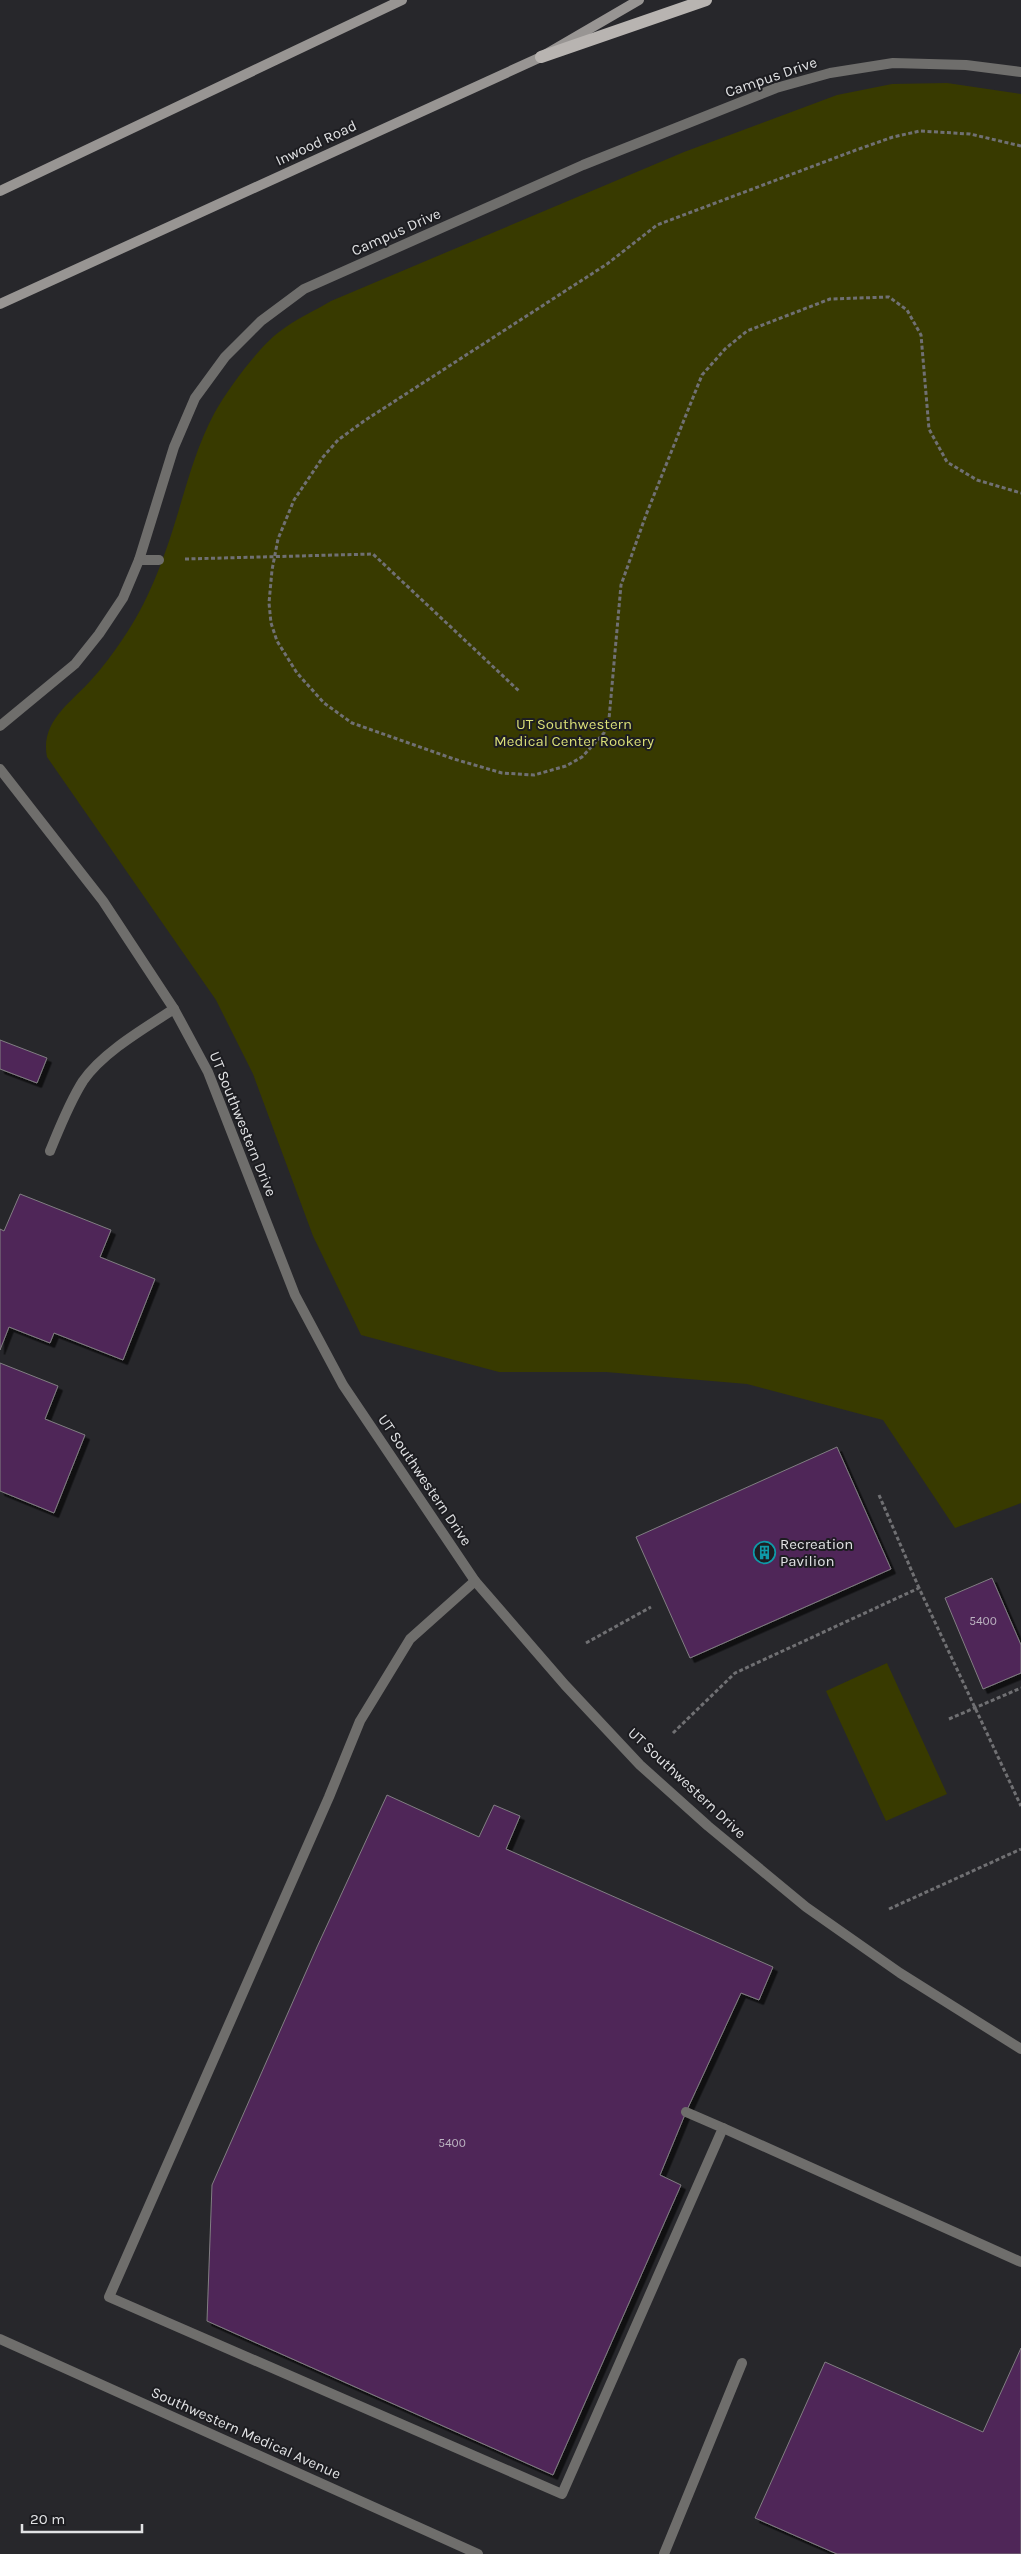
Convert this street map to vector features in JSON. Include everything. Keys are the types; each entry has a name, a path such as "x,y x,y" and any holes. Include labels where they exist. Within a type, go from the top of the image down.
{"main road":[{"path":"0,191 402,0"},
{"name":"Inwood Road","path":"0,304 541,56 639,0"},
{"path":"541,56 706,0"}],"street":[{"name":"Campus Drive","path":"0,726 75,664 100,634 123,598 139,560 174,447 195,398 225,357 261,321 304,289 583,165 776,88 830,72 893,62 966,64 1021,72"},
{"path":"139,560 159,560"},
{"name":"UT Southwestern Drive","path":"0,769 104,901 174,1008 208,1072 295,1294 343,1384 475,1580 565,1684 640,1764 708,1826 806,1907 900,1973 1021,2049"},
{"path":"50,1151 68,1106 84,1079 108,1056 174,1008"},
{"path":"475,1580 410,1638 360,1721 272,1927 109,2296 562,2494 723,2128"},
{"path":"686,2112 1021,2262"},
{"name":"Southwestern Medical Avenue","path":"0,2339 478,2554"},
{"path":"664,2554 742,2363"}],"path":[{"path":"1021,146 970,134 920,131 893,137 856,150 657,224 607,264 364,420 338,440 323,456 294,500 278,539 270,590 271,623 277,641 297,673 324,703 352,723 454,759 502,772 534,774 566,766 582,757 604,733 609,718 621,584 642,524 702,374 725,348 747,331 830,298 889,297 907,310 921,335 929,428 947,462 977,480 1021,493"},
{"path":"159,560 373,554 520,690"},
{"path":"879,1495 919,1588 1021,1806"},
{"path":"673,1732 734,1672 919,1588"},
{"path":"586,1643 651,1607"},
{"path":"949,1719 1021,1688"},
{"path":"889,1908 1021,1849"}],"green space":[{"name":"UT Southwestern Medical Center Rookery","path":"947,83 1021,94 1021,1503 955,1528 883,1420 747,1384 606,1372 499,1372 361,1335 313,1236 253,1074 216,1000 47,757 46,744 48,733 59,714 104,665 140,611 161,564 198,450 215,412 227,392 253,359 271,339 285,328 331,301 684,152 837,95 892,84"},
{"path":"887,1663 947,1794 886,1821 826,1691"}],"building":[{"path":"0,1040 47,1058 37,1083 0,1069"},
{"path":"20,1194 111,1230 100,1257 155,1279 123,1360 54,1333 50,1343 9,1327 0,1350 0,1229 4,1231"},
{"path":"0,1363 58,1386 45,1419 85,1435 54,1513 0,1491"},
{"name":"Recreation Pavilion","path":"837,1447 891,1569 690,1658 636,1537"},
{"path":"992,1578 1021,1645 1021,1673 983,1689 945,1598"},
{"path":"387,1795 479,1837 494,1805 520,1816 506,1849 773,1967 759,2000 741,1993 686,2112 660,2175 681,2185 553,2475 207,2321 212,2185 317,1947"},
{"path":"1021,2348 1021,2554 837,2554 755,2518 825,2362 983,2432"}],"place":[{"name":"Recreation Pavilion","path":"764,1553"}]}
